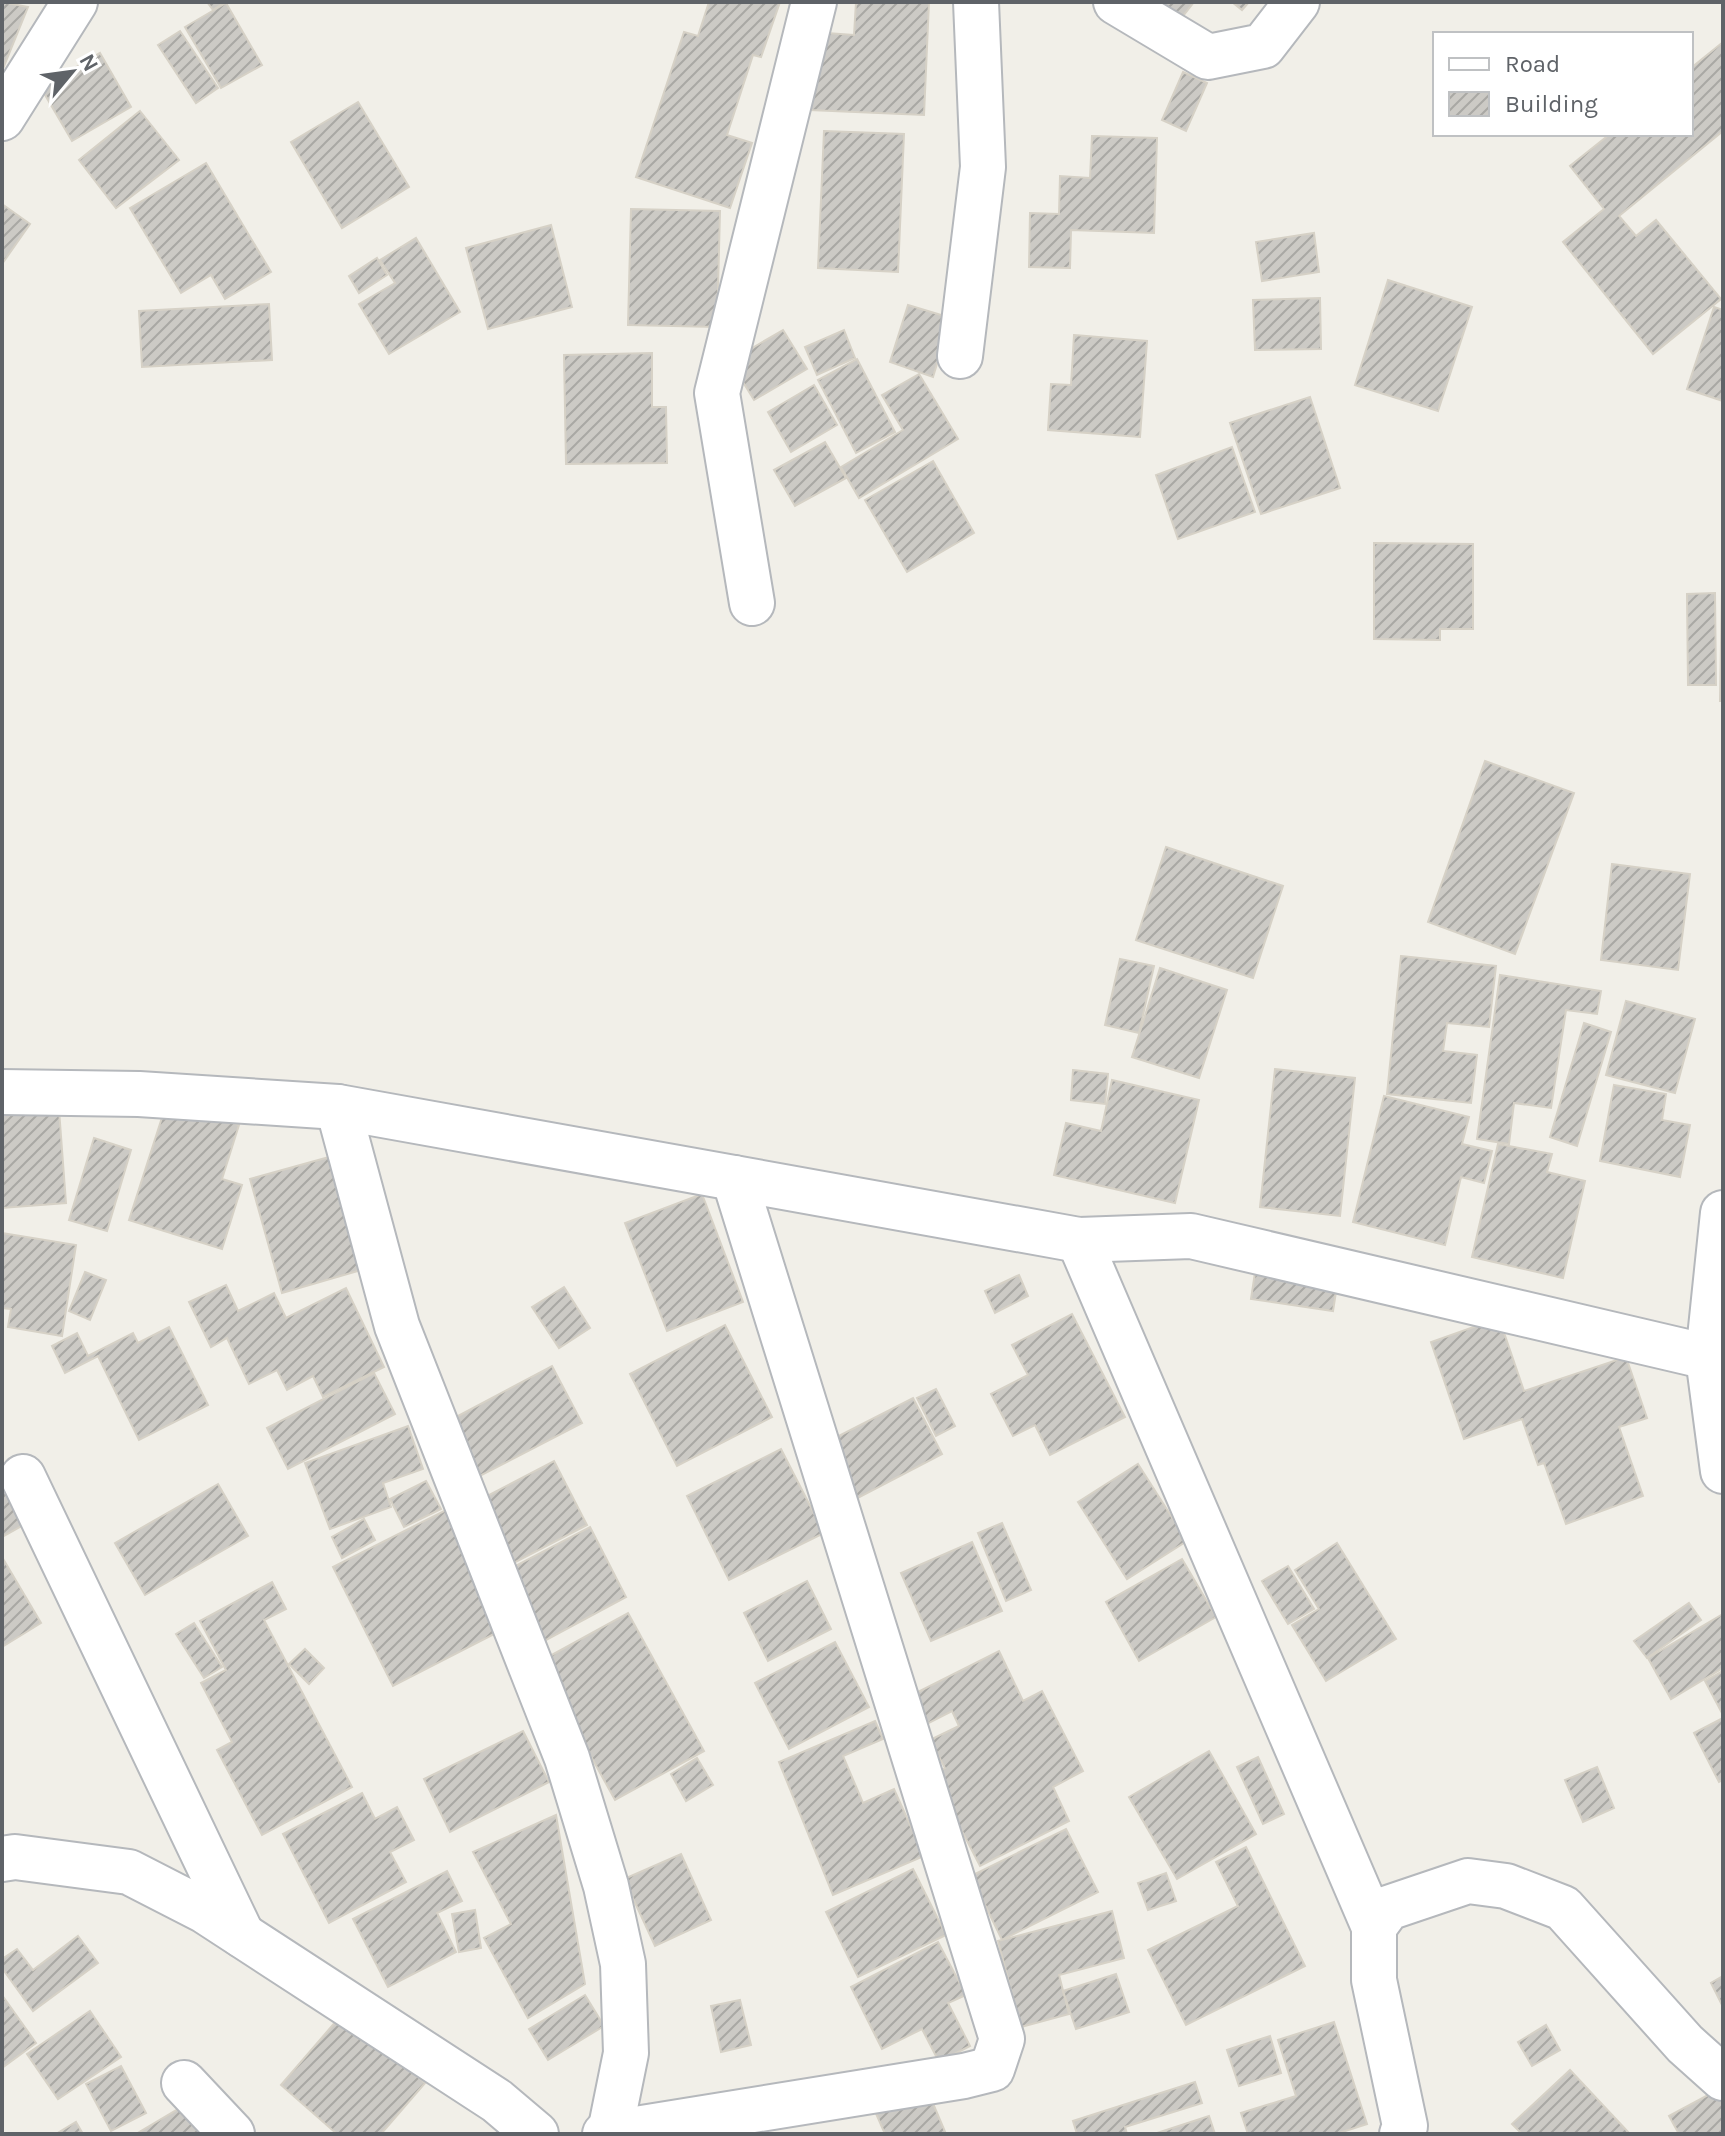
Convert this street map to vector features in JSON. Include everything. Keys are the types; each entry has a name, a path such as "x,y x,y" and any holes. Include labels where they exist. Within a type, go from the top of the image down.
{"street":[{"path":"2,118 75,2"},
{"path":"752,603 717,393 814,2"},
{"path":"960,356 983,167 976,2"},
{"path":"1116,2 1208,57 1263,46 1297,2"},
{"path":"2,1092 139,1094 338,1107 1079,1240 1191,1236 1708,1357"},
{"path":"338,1107 397,1326 567,1758 606,1886 623,1964 626,2053 608,2133 964,2076 992,2069 1002,2039 734,1178"},
{"path":"1723,1213 1708,1357 1723,1471"},
{"path":"1079,1240 1374,1927 1374,1980 1405,2126 1402,2134"},
{"path":"23,1477 242,1935"},
{"path":"2,1859 15,1857 129,1872 205,1911 497,2101 536,2134"},
{"path":"1374,1927 1388,1908 1468,1881 1506,1886 1563,1908 1685,2044 1723,2078"},
{"path":"184,2083 232,2134"}],"building":[{"path":"2,2 28,7 2,71"},
{"path":"207,2 225,2 213,10"},
{"path":"709,2 780,2 761,57 753,55 727,135 752,143 730,208 636,177 684,32 698,36"},
{"path":"856,2 929,2 924,115 810,110 814,32 854,35"},
{"path":"1154,2 1194,2 1179,21"},
{"path":"1232,2 1249,2 1242,10"},
{"path":"226,3 262,65 221,88 185,27"},
{"path":"180,31 218,88 196,103 158,45"},
{"path":"1723,42 1723,131 1619,216 1636,236 1656,220 1721,299 1653,354 1563,242 1604,209 1570,166 1608,136 1693,136 1693,66"},
{"path":"100,53 131,107 72,141 41,88"},
{"path":"1183,72 1207,83 1186,131 1162,120"},
{"path":"358,102 409,187 342,228 291,142"},
{"path":"140,111 179,160 116,208 79,160"},
{"path":"824,131 904,134 898,272 818,268"},
{"path":"1092,136 1157,138 1154,233 1071,230 1070,268 1029,267 1030,213 1059,214 1060,176 1090,178"},
{"path":"206,163 271,272 225,299 211,275 181,293 130,208"},
{"path":"2,204 30,224 2,264"},
{"path":"631,209 720,211 717,327 628,325"},
{"path":"551,225 572,307 488,329 466,248"},
{"path":"1314,233 1319,272 1262,281 1256,242"},
{"path":"416,238 460,312 389,354 359,304 395,283 380,260"},
{"path":"377,258 387,275 359,293 349,276"},
{"path":"1388,280 1472,307 1438,411 1355,385"},
{"path":"1320,298 1321,349 1255,350 1253,300"},
{"path":"269,304 272,360 142,367 139,311"},
{"path":"908,305 951,318 933,377 890,362"},
{"path":"1714,307 1723,310 1723,401 1687,389"},
{"path":"783,330 807,369 754,400 730,361"},
{"path":"844,330 855,358 817,375 805,347"},
{"path":"1074,335 1147,341 1140,437 1048,430 1051,384 1071,385"},
{"path":"652,353 652,407 666,407 667,463 566,464 564,355"},
{"path":"857,359 895,432 856,453 818,380"},
{"path":"919,374 958,439 859,498 841,467 903,430 882,395"},
{"path":"814,385 837,425 791,452 768,412"},
{"path":"1310,397 1340,488 1261,514 1230,423"},
{"path":"825,442 846,478 795,506 774,470"},
{"path":"1232,447 1255,512 1178,539 1156,475"},
{"path":"933,461 974,533 907,572 865,500"},
{"path":"1374,543 1473,544 1473,629 1440,629 1440,640 1374,639"},
{"path":"1722,587 1723,701 1720,701"},
{"path":"1715,593 1716,685 1688,685 1687,594"},
{"path":"1485,761 1574,793 1515,954 1428,922"},
{"path":"1166,847 1283,886 1253,978 1136,940"},
{"path":"1612,864 1690,874 1678,970 1601,960"},
{"path":"1401,956 1496,966 1489,1027 1447,1023 1443,1051 1477,1055 1471,1103 1387,1094"},
{"path":"1120,959 1154,966 1139,1033 1105,1025"},
{"path":"1160,968 1227,990 1199,1078 1132,1057"},
{"path":"1500,975 1601,991 1597,1014 1566,1010 1551,1108 1514,1103 1509,1144 1477,1139"},
{"path":"1626,1001 1695,1019 1675,1093 1606,1075"},
{"path":"1584,1023 1611,1032 1577,1146 1550,1137"},
{"path":"1275,1069 1355,1078 1340,1216 1260,1207"},
{"path":"1073,1070 1108,1074 1105,1104 1071,1100"},
{"path":"1112,1080 1199,1100 1175,1203 1054,1175 1066,1123 1101,1131"},
{"path":"1614,1085 1666,1094 1662,1120 1690,1125 1680,1177 1600,1161"},
{"path":"58,1096 66,1203 2,1208 2,1100"},
{"path":"1384,1096 1469,1117 1462,1144 1492,1151 1484,1183 1461,1177 1445,1245 1353,1222"},
{"path":"167,1102 239,1125 222,1179 242,1185 222,1249 129,1220"},
{"path":"94,1138 131,1150 107,1231 69,1220"},
{"path":"1498,1144 1552,1154 1547,1172 1585,1181 1563,1278 1472,1257"},
{"path":"329,1157 361,1270 282,1293 250,1179"},
{"path":"702,1194 743,1302 667,1331 625,1223"},
{"path":"2,1233 76,1245 62,1336 8,1327 11,1309 2,1308"},
{"path":"1256,1266 1338,1279 1333,1311 1251,1299"},
{"path":"85,1272 106,1280 90,1320 69,1311"},
{"path":"1019,1275 1028,1296 995,1313 985,1291"},
{"path":"226,1285 238,1311 274,1293 286,1318 346,1288 384,1367 323,1397 313,1376 287,1390 277,1370 249,1384 227,1338 211,1347 189,1302"},
{"path":"564,1287 590,1328 559,1348 532,1307"},
{"path":"1072,1314 1125,1417 1050,1455 1035,1425 1013,1436 991,1394 1028,1375 1012,1345"},
{"path":"1499,1318 1524,1391 1626,1357 1647,1418 1619,1427 1643,1496 1566,1524 1544,1463 1538,1465 1522,1419 1464,1439 1431,1342"},
{"path":"725,1325 772,1417 677,1466 630,1374"},
{"path":"169,1327 208,1405 139,1440 98,1356 65,1373 52,1346 77,1333 88,1356 133,1333 138,1343"},
{"path":"552,1366 582,1423 470,1481 441,1425"},
{"path":"374,1373 395,1414 288,1469 267,1428"},
{"path":"936,1389 955,1426 936,1436 917,1398"},
{"path":"913,1398 942,1454 854,1500 825,1443"},
{"path":"408,1426 423,1469 383,1483 391,1507 330,1529 305,1463"},
{"path":"781,1449 824,1533 729,1580 687,1496"},
{"path":"554,1461 587,1525 504,1568 470,1505"},
{"path":"1138,1464 1187,1541 1127,1579 1078,1502"},
{"path":"2,1478 27,1523 2,1537"},
{"path":"426,1481 441,1509 404,1527 390,1499"},
{"path":"218,1484 248,1536 145,1595 115,1543"},
{"path":"448,1509 500,1631 393,1686 333,1567"},
{"path":"364,1519 375,1540 342,1558 332,1537"},
{"path":"1002,1523 1031,1590 1006,1601 978,1533"},
{"path":"590,1527 626,1597 537,1645 500,1574"},
{"path":"972,1542 1002,1611 931,1641 901,1573"},
{"path":"1337,1543 1396,1639 1326,1681 1292,1625 1319,1609 1295,1570"},
{"path":"2,1557 41,1623 2,1647"},
{"path":"1182,1559 1216,1617 1139,1661 1106,1602"},
{"path":"1288,1566 1314,1609 1288,1624 1262,1581"},
{"path":"807,1581 831,1629 768,1661 744,1613"},
{"path":"272,1582 286,1609 264,1620 352,1787 262,1835 217,1750 232,1742 201,1683 226,1670 200,1621"},
{"path":"1689,1603 1701,1620 1647,1658 1634,1641"},
{"path":"628,1613 704,1751 615,1800 539,1662"},
{"path":"1723,1614 1723,1668 1671,1699 1648,1658"},
{"path":"194,1623 222,1667 204,1678 176,1634"},
{"path":"835,1642 869,1707 789,1749 755,1683"},
{"path":"305,1649 324,1668 309,1684 289,1664"},
{"path":"999,1651 1023,1701 1042,1691 1083,1771 1053,1787 1069,1821 980,1866 933,1775 945,1768 930,1740 959,1726 952,1711 923,1726 908,1697"},
{"path":"1723,1671 1723,1715 1705,1681"},
{"path":"1723,1718 1723,1780 1719,1782 1694,1733"},
{"path":"875,1721 883,1739 843,1756 863,1803 894,1789 924,1856 833,1895 779,1762"},
{"path":"523,1731 549,1782 450,1832 424,1779"},
{"path":"1209,1751 1256,1834 1177,1879 1129,1797"},
{"path":"1258,1757 1284,1814 1263,1824 1237,1767"},
{"path":"697,1758 713,1785 686,1801 671,1774"},
{"path":"1597,1767 1614,1808 1583,1822 1565,1780"},
{"path":"362,1793 375,1819 397,1807 414,1840 390,1852 406,1882 329,1923 283,1834"},
{"path":"556,1815 585,1984 528,2018 484,1938 511,1924 473,1852"},
{"path":"1066,1829 1098,1892 1002,1940 971,1876"},
{"path":"1246,1847 1305,1966 1186,2025 1148,1950 1238,1906 1216,1862"},
{"path":"681,1854 711,1920 655,1946 624,1879"},
{"path":"913,1869 946,1935 858,1977 826,1912"},
{"path":"447,1871 462,1901 437,1913 456,1952 388,1987 353,1919"},
{"path":"1166,1873 1176,1901 1148,1910 1138,1883"},
{"path":"475,1910 481,1948 459,1952 452,1914"},
{"path":"1112,1911 1124,1958 1059,1975 1069,2014 1021,2027 998,1941"},
{"path":"78,1936 98,1963 33,2011 2,1968 2,1959 17,1949 33,1970"},
{"path":"938,1942 966,1995 948,2003 970,2046 939,2062 922,2029 882,2049 851,1987"},
{"path":"1116,1974 1129,2012 1076,2029 1063,1991"},
{"path":"1723,1976 1723,2007 1711,1983"},
{"path":"2,1995 36,2043 2,2068"},
{"path":"585,1995 604,2026 548,2060 529,2029"},
{"path":"740,2000 751,2045 721,2052 711,2006"},
{"path":"90,2011 121,2057 58,2099 27,2054"},
{"path":"344,2012 425,2083 381,2134 337,2134 281,2085"},
{"path":"1334,2022 1367,2124 1336,2134 1248,2134 1241,2113 1296,2096 1278,2040"},
{"path":"1546,2025 1560,2050 1532,2066 1518,2042"},
{"path":"1270,2036 1281,2073 1239,2086 1227,2050"},
{"path":"121,2066 146,2113 111,2131 86,2084"},
{"path":"1570,2070 1630,2134 1522,2134 1512,2124"},
{"path":"1195,2082 1202,2103 1125,2127 1127,2134 1077,2134 1073,2121"},
{"path":"926,2087 946,2134 885,2134 874,2109"},
{"path":"1719,2089 1723,2097 1723,2134 1679,2134 1669,2116"},
{"path":"185,2105 201,2134 136,2134"},
{"path":"1209,2116 1215,2134 1154,2134"},
{"path":"76,2122 83,2134 56,2134"}]}
